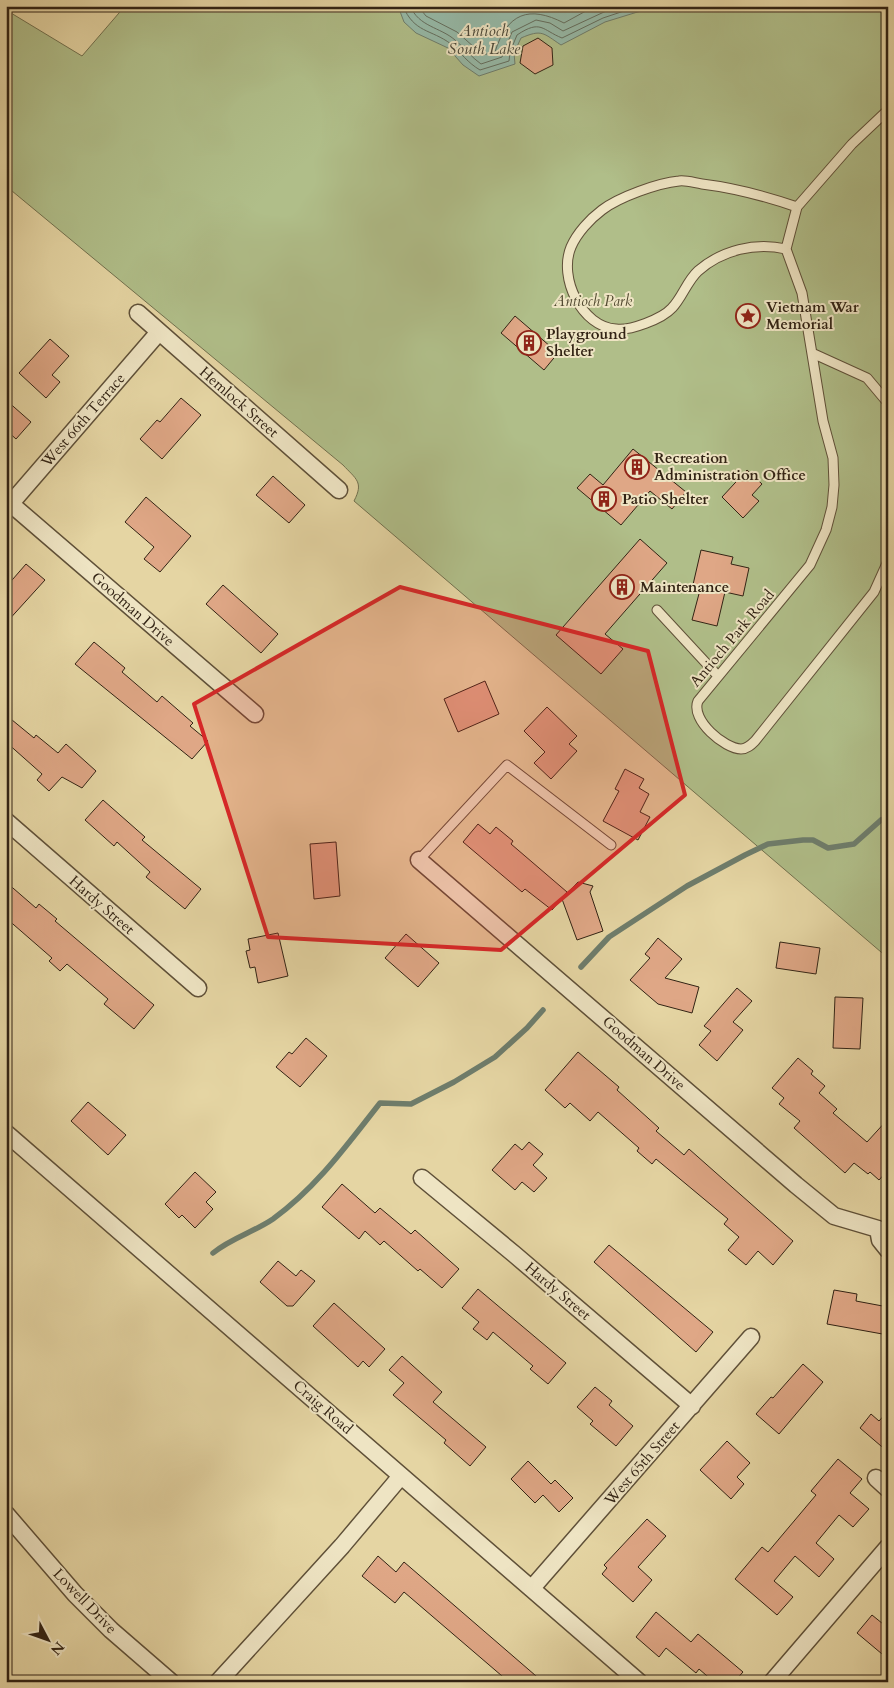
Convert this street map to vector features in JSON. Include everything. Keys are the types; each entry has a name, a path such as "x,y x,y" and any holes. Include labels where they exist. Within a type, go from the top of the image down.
{"street":[{"name":"Hemlock Street","path":"138,313 339,490"},
{"name":"West 66th Terrace","path":"8,506 159,332"},
{"name":"Goodman Drive","path":"8,506 255,714"},
{"name":"Hardy Street","path":"6,821 198,988"},
{"name":"Goodman Drive","path":"419,860 811,1198 834,1216 883,1224 880,1240 888,1250"},
{"name":"Craig Road","path":"6,1133 639,1682"},
{"name":"Hardy Street","path":"422,1178 692,1406"},
{"name":"West 65th Street","path":"532,1588 751,1337"},
{"path":"218,1682 342,1546 401,1476"},
{"name":"Lowell Drive","path":"6,1514 75,1594 111,1630 171,1682"},
{"path":"772,1682 888,1547"}],"lane":[{"path":"797,207 767,196 728,187 680,180 634,193 602,209 584,227 571,248 567,268 579,305 594,321 616,330 640,326 671,309 698,272 730,252 758,245 786,249 797,207 846,151 888,110"},
{"name":"Antioch Park Road","path":"786,249 802,293 824,421 833,458 833,500 826,530 810,565 698,701 697,714 701,721 719,739 740,749 746,748 755,741 874,592 888,561"},
{"path":"812,353 867,378 888,403"},
{"path":"657,610 718,676"},
{"path":"419,860 506,766 611,845"}],"highlighted area":[{"path":"400,587 648,651 685,795 501,950 268,937 194,704"}],"green space":[{"name":"Antioch Park","path":"125,6 888,6 888,958 354,501 358,489 357,481 343,465 6,186 6,10 82,56"}],"water":[{"name":"Antioch South Lake","path":"398,6 647,6 644,10 605,22 561,45 538,33 521,38 514,53 515,64 479,76 463,65 448,48 416,33 404,22"}],"building":[{"path":"538,38 552,48 553,65 535,74 520,63 523,46"},
{"name":"Playground Shelter","path":"515,316 558,353 544,370 501,333"},
{"path":"50,339 69,356 52,375 60,382 46,398 19,373"},
{"path":"181,398 201,415 162,459 140,439 157,420 160,422"},
{"path":"6,400 31,422 16,439 6,430"},
{"name":"Recreation Administration Office","path":"633,449 686,492 672,509 650,491 621,525 577,488 590,474 603,485"},
{"path":"747,470 762,484 752,495 759,501 743,518 722,497"},
{"path":"273,476 305,505 289,523 256,495"},
{"path":"146,497 191,536 160,572 144,559 154,547 125,522"},
{"name":"Maintenance","path":"640,539 667,563 605,634 623,649 601,674 556,635"},
{"path":"701,550 733,557 731,564 749,568 743,596 725,592 717,626 692,620 700,590 692,589"},
{"path":"26,564 45,580 6,623 6,587"},
{"path":"223,585 278,634 261,653 206,604"},
{"path":"94,642 125,668 122,672 157,702 162,696 193,723 190,726 208,741 192,759 75,664"},
{"path":"485,681 499,714 458,732 444,699"},
{"path":"547,707 577,736 569,744 577,751 551,779 534,763 545,752 524,731"},
{"path":"6,715 34,738 36,735 58,753 66,744 96,771 82,788 62,777 49,791 37,780 42,774 6,742"},
{"path":"625,769 644,779 639,788 649,794 640,812 650,817 638,840 603,821 619,791 615,789"},
{"path":"103,800 145,837 142,840 201,889 185,909 146,877 150,872 117,842 114,846 85,820"},
{"path":"478,824 490,834 496,827 513,841 511,844 567,892 552,910 525,889 522,892 463,842"},
{"path":"336,842 340,896 314,899 310,844"},
{"path":"6,882 36,908 39,904 57,919 55,921 154,1005 134,1029 104,1004 108,999 67,964 60,971 49,961 52,958 6,918"},
{"path":"578,882 593,886 590,892 603,931 577,940 562,899"},
{"path":"278,933 288,976 258,983 255,967 250,968 246,951 250,950 248,939"},
{"path":"406,934 439,963 418,987 385,958"},
{"path":"658,938 682,959 665,978 699,987 692,1013 658,1004 630,980 650,958 645,954"},
{"path":"780,942 820,948 816,974 776,968"},
{"path":"737,988 752,1001 733,1022 743,1030 717,1061 699,1045 711,1031 704,1026"},
{"path":"835,997 863,998 860,1049 833,1048"},
{"path":"306,1038 327,1056 300,1087 276,1067 289,1052 292,1054"},
{"path":"578,1052 619,1087 617,1090 659,1128 656,1131 684,1155 689,1149 793,1241 773,1265 758,1251 746,1265 728,1250 739,1237 724,1224 728,1219 656,1159 652,1164 637,1151 639,1148 598,1112 590,1121 570,1103 565,1108 545,1090"},
{"path":"798,1058 813,1071 811,1074 825,1086 819,1093 837,1109 833,1113 867,1142 888,1119 888,1170 879,1180 870,1172 868,1174 854,1163 845,1173 794,1128 800,1121 779,1104 784,1098 772,1088"},
{"path":"88,1102 126,1135 108,1155 71,1121"},
{"path":"529,1142 543,1154 533,1165 547,1178 534,1192 522,1182 515,1190 492,1170 515,1144 522,1150"},
{"path":"195,1172 216,1192 206,1202 213,1209 195,1228 182,1215 179,1218 165,1204"},
{"path":"342,1184 375,1213 380,1208 411,1234 415,1230 459,1269 442,1288 420,1269 418,1271 384,1241 380,1245 365,1231 359,1239 322,1207"},
{"path":"609,1245 713,1332 696,1352 594,1262"},
{"path":"278,1261 296,1276 301,1270 315,1281 293,1306 287,1306 260,1282"},
{"path":"478,1289 566,1363 548,1384 530,1369 533,1366 493,1332 487,1340 473,1329 479,1322 462,1308"},
{"path":"834,1290 857,1294 856,1301 888,1307 888,1335 827,1324"},
{"path":"334,1303 385,1349 369,1367 363,1361 358,1367 313,1326"},
{"path":"402,1356 442,1392 433,1402 486,1447 470,1466 444,1443 446,1440 393,1395 404,1383 389,1370"},
{"path":"803,1364 823,1382 779,1434 756,1414"},
{"path":"595,1387 612,1401 609,1405 633,1426 616,1446 590,1424 593,1421 577,1407"},
{"path":"888,1411 888,1452 860,1428 871,1414 879,1421"},
{"path":"727,1441 750,1463 737,1477 744,1484 731,1499 700,1470"},
{"path":"838,1459 862,1479 850,1493 869,1509 853,1527 839,1515 816,1543 834,1559 819,1577 795,1556 774,1581 793,1597 777,1615 735,1579 762,1547 768,1552 816,1495 811,1491"},
{"path":"528,1461 551,1484 555,1480 573,1498 559,1512 543,1495 535,1503 511,1479"},
{"path":"647,1519 666,1536 638,1567 652,1580 633,1602 602,1574 607,1568 604,1565"},
{"path":"378,1556 396,1572 404,1562 543,1682 509,1682 404,1592 395,1603 362,1576"},
{"path":"656,1612 691,1642 698,1634 743,1672 734,1682 714,1682 699,1669 696,1673 666,1648 659,1657 636,1637"},
{"path":"872,1615 888,1628 888,1659 857,1633"}],"waterway":[{"path":"581,967 609,937 687,886 745,855 768,844 803,840 813,840 828,848 854,844 881,820 888,818"},
{"path":"213,1253 227,1243 273,1219 289,1207 317,1180 380,1103 411,1104 454,1082 495,1057 527,1028 543,1010"}],"place":[{"name":"Vietnam War Memorial","path":"748,316"},
{"name":"Playground Shelter","path":"529,343"},
{"name":"Recreation Administration Office","path":"637,467"},
{"name":"Patio Shelter","path":"604,499"},
{"name":"Maintenance","path":"622,587"}]}
